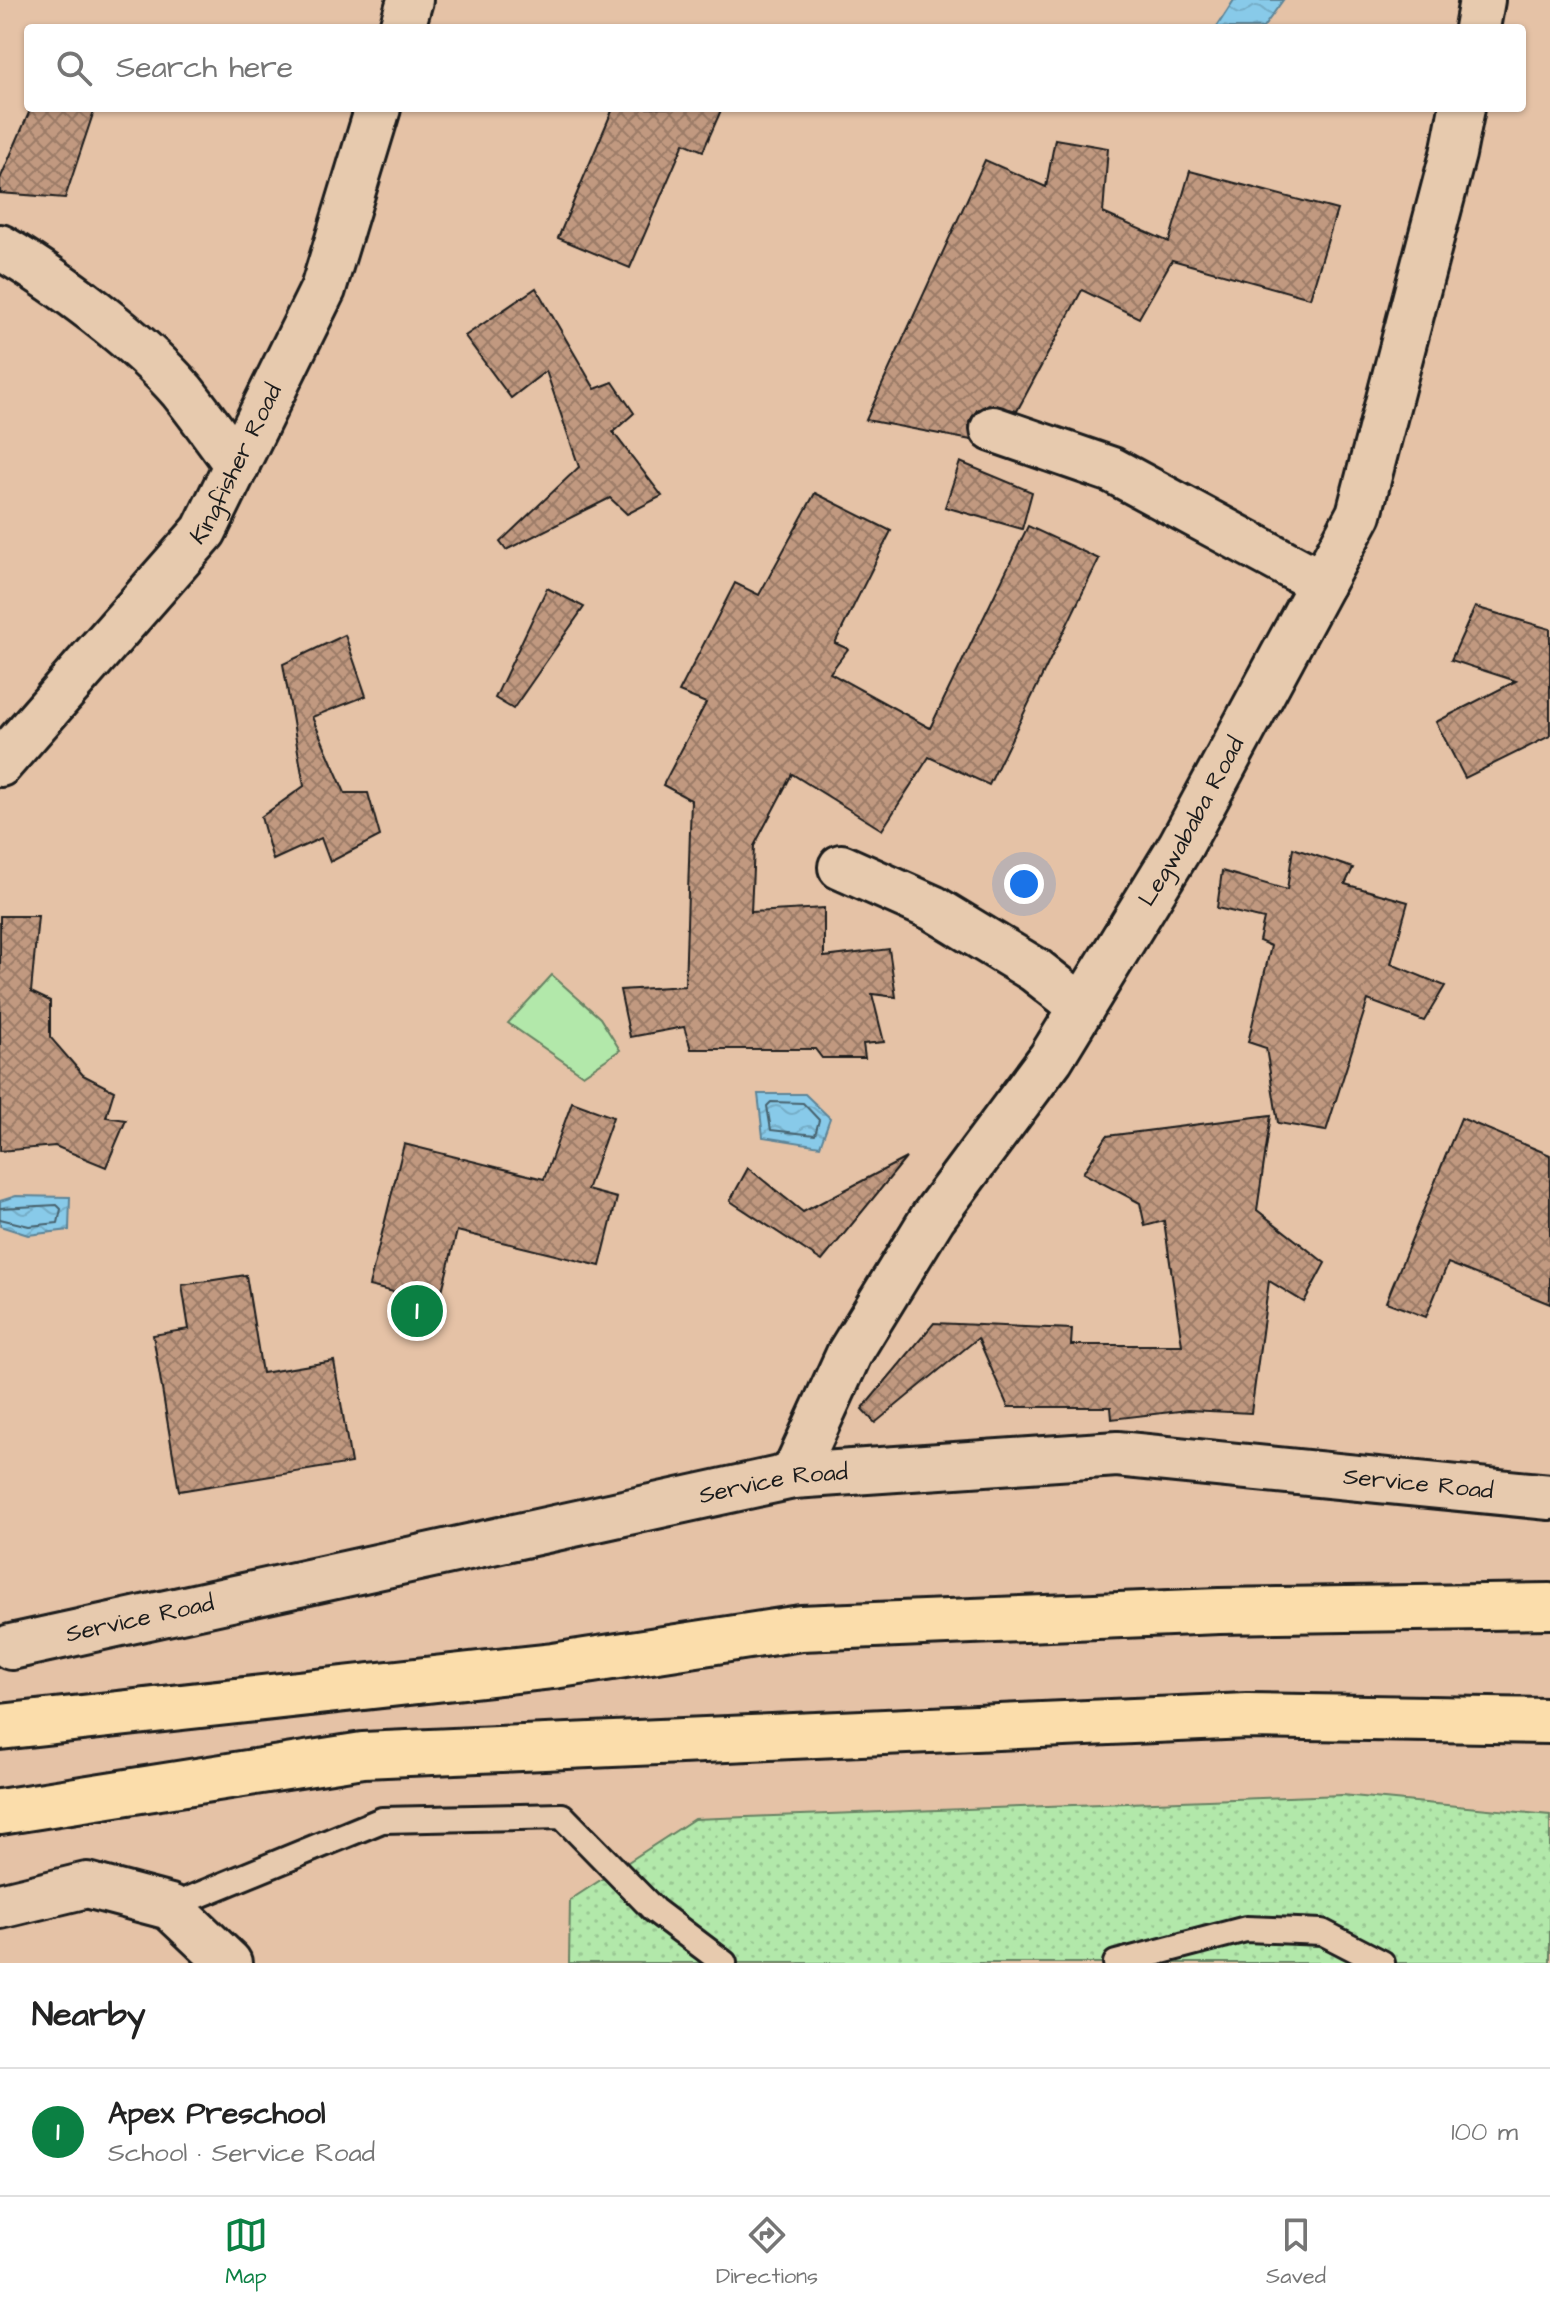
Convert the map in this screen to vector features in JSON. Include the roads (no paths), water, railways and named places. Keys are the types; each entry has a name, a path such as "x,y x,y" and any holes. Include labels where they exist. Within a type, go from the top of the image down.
{"highway":[{"path":"0,1727 553,1666 801,1628 1219,1611 1550,1606"},
{"path":"0,1812 363,1755 1247,1716 1550,1721"}],"street":[{"path":"403,24 410,0"},
{"path":"1478,24 1482,0"},
{"name":"Kingfisher Road","path":"0,764 204,531 323,289 377,112"},
{"name":"Legwababa Road","path":"793,1476 862,1331 933,1217 1051,1058 1181,845 1359,514 1461,112"},
{"path":"0,247 30,264 111,326 169,379 237,465"},
{"path":"993,429 1112,470 1322,583"},
{"path":"841,867 933,908 1035,970 1082,1007"},
{"name":"Service Road","path":"11,1647 793,1476 1117,1454 1550,1497"},
{"path":"0,1906 87,1885 170,1907 229,1963"}],"lane":[{"path":"170,1907 382,1820 562,1816 654,1910 724,1963"},
{"path":"1116,1963 1246,1929 1322,1932 1382,1963"}],"water":[{"path":"1234,0 1283,0 1266,24 1219,24"},
{"path":"758,1094 805,1094 830,1118 820,1146 763,1137"},
{"path":"16,1196 70,1197 69,1230 28,1235 0,1226 0,1201"}],"place":[{"name":"Apex Preschool","path":"417,1311"}]}
